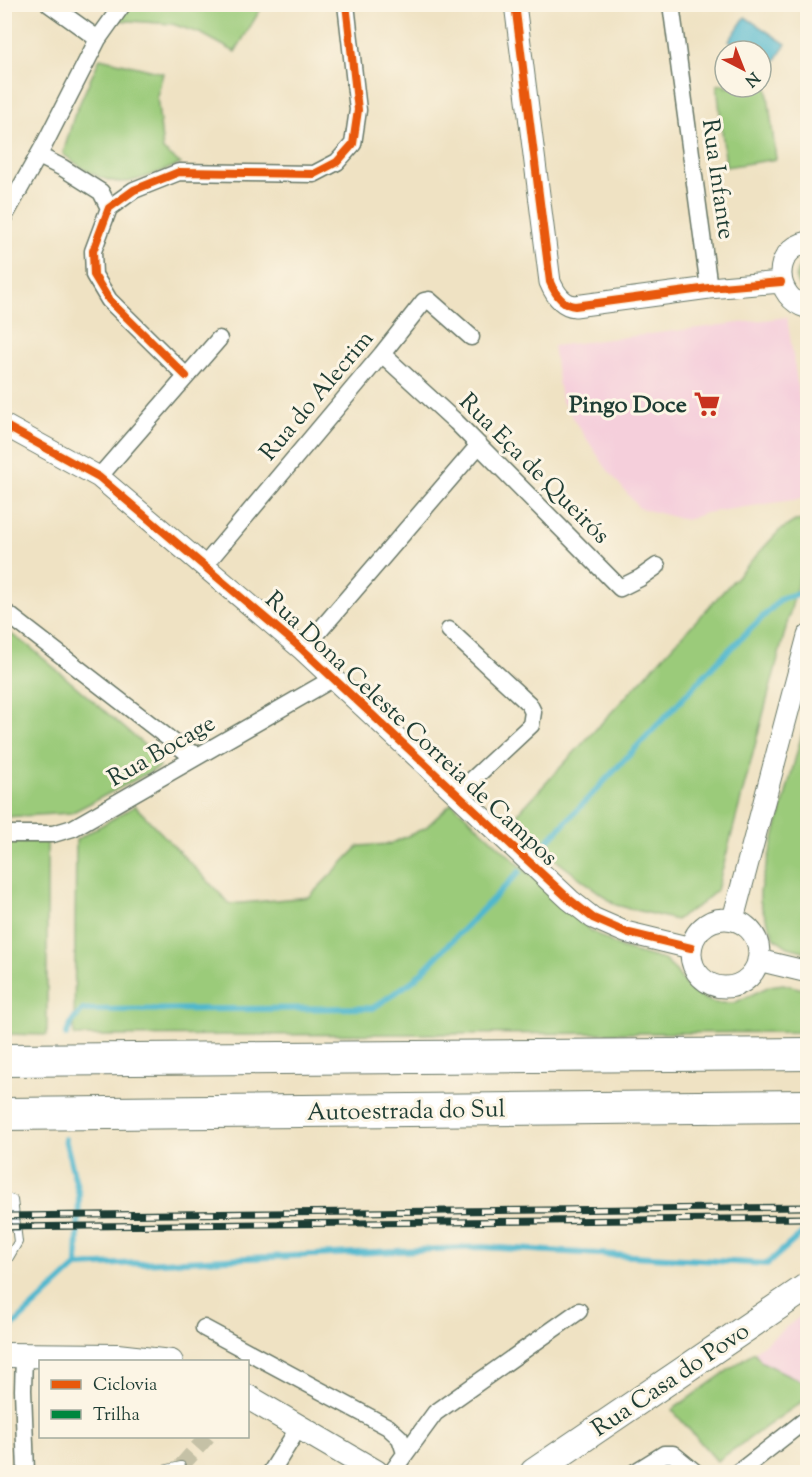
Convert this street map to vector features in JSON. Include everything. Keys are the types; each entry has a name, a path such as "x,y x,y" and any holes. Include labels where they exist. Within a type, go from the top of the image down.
{"highway":[{"path":"4,1060 807,1054"},
{"name":"Autoestrada do Sul","path":"4,1114 807,1106"}],"main road":[{"name":"Rua Casa do Povo","path":"534,1473 807,1286"},
{"path":"14,1355 117,1356 153,1360"},
{"path":"249,1398 376,1473"}],"street":[{"path":"49,4 98,39"},
{"path":"4,217 39,156 98,39 123,4"},
{"path":"186,376 109,300 94,275 93,251 109,208 134,190 179,172 314,174 337,162 353,144 358,110 346,4"},
{"path":"515,4 550,282 553,290 564,302 575,306 709,288 781,282"},
{"name":"Rua Infante","path":"671,4 709,288"},
{"path":"39,156 101,192 109,208"},
{"path":"807,242 788,254 781,272 781,282 785,292 791,300 807,308"},
{"name":"Rua do Alecrim","path":"204,566 424,301 429,300 471,337"},
{"path":"99,477 219,339"},
{"name":"Rua Eça de Queirós","path":"382,354 479,445 620,588 657,566"},
{"name":"Rua Dona Celeste Correia de Campos","path":"4,425 99,477 303,650 570,900 593,918 625,932 691,948"},
{"path":"303,650 479,445"},
{"path":"4,610 185,751 200,755"},
{"path":"449,630 529,704 533,712 531,724 458,793"},
{"path":"733,919 807,636"},
{"name":"Rua Bocage","path":"4,834 53,834 73,828 334,678"},
{"path":"158,728 170,753 171,764 161,777"},
{"path":"722,918 733,919 743,923 757,939 758,960 754,971 746,980 724,987 713,985 695,970 691,959 694,937 711,921 722,918"},
{"path":"758,960 807,972"},
{"path":"392,1473 435,1413 579,1311"},
{"path":"204,1328 388,1427 400,1438 405,1454"},
{"path":"14,1355 22,1390 26,1473"},
{"path":"739,1473 807,1418"},
{"path":"271,1473 299,1427"},
{"path":"635,1473 664,1454 673,1454 695,1473"}],"lane":[{"path":"4,1197 13,1200 18,1242 4,1266"},
{"path":"156,1473 181,1466 176,1473"}],"shaded area":[{"path":"787,317 807,447 807,498 705,513 686,520 639,508 606,468 561,400 553,346"},
{"path":"807,1311 807,1384 762,1362 754,1352"}],"green space":[{"path":"262,4 235,52 202,34 172,24 117,20 130,5"},
{"path":"100,58 163,73 157,96 163,150 181,164 147,177 116,182 97,176 63,154 74,116"},
{"path":"719,99 768,99 776,159 726,167"},
{"path":"807,259 807,294 799,286 796,276 799,267"},
{"path":"807,520 807,548 717,890 701,904 676,920 616,905 510,822 779,531 795,521"},
{"path":"5,630 30,647 157,756 160,767 71,813 5,817"},
{"path":"807,715 808,952 788,947 775,938 760,901 760,890"},
{"path":"452,803 590,930 621,948 664,960 676,971 687,987 705,999 715,1003 734,1003 770,986 783,984 807,990 807,1032 74,1036 76,840 135,806 230,904 309,897 359,846 390,844 425,828"},
{"path":"5,840 47,840 47,1035 5,1034"},
{"path":"754,1352 762,1362 807,1384 807,1398 717,1461 672,1410"}],"water":[{"path":"745,17 786,44 773,64 773,39 730,39"}],"waterway":[{"path":"543,846 719,660 782,598 797,594"},
{"path":"66,1035 73,1020 83,1010 373,1008 414,980 519,872"},
{"path":"65,1139 79,1195 77,1266"},
{"path":"6,1332 77,1266 482,1247 767,1264 808,1228"}],"tunnel":[{"path":"181,1466 206,1438"}],"railway":[{"path":"4,1216 808,1207"},
{"path":"4,1227 808,1218"}],"marked path":[{"path":"801,555 808,555"}],"cycle path":[{"path":"186,376 109,300 94,275 93,251 109,208 134,190 179,172 314,174 337,162 353,144 358,110 346,4"},
{"path":"515,4 550,282 560,298 566,304 575,306 709,288 781,282"},
{"path":"4,425 99,477 303,650 570,900 593,918 625,932 691,948"}],"place":[{"name":"Pingo Doce","path":"707,404"}]}
